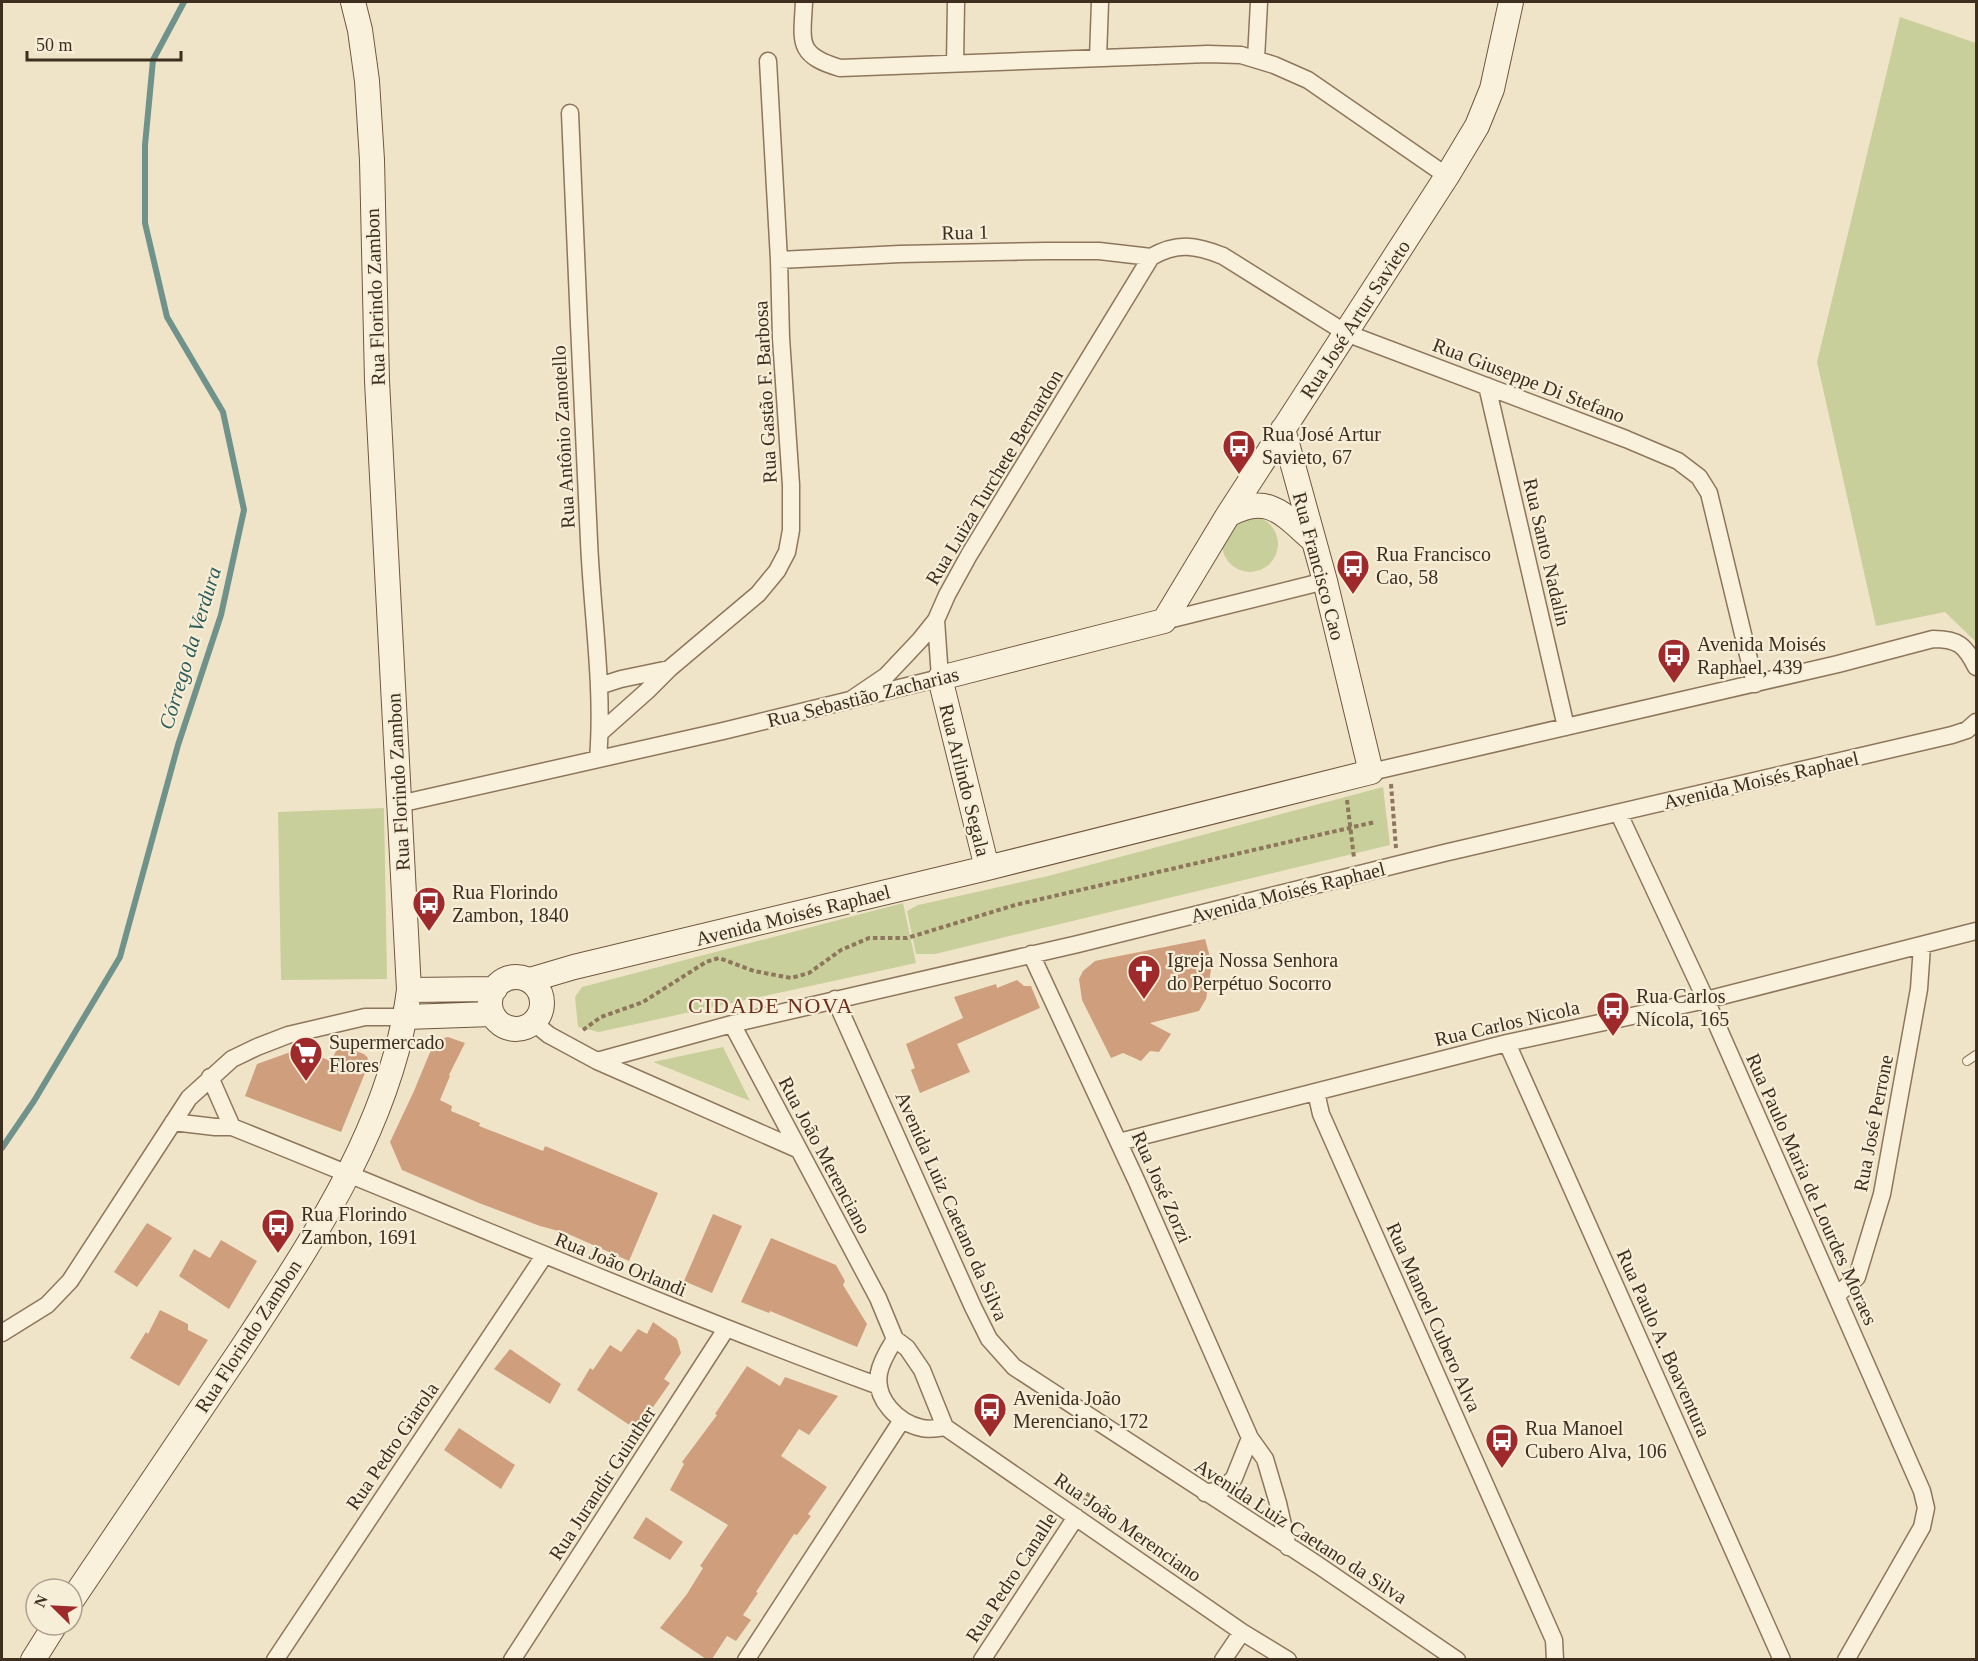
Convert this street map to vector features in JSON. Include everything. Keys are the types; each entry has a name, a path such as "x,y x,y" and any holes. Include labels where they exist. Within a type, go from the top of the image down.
{"street":[{"name":"Rua Florindo Zambon","path":"84,1582 285,1283 350,1173 390,1076 406,1017 409,990 377,381 372,160 367,81 360,30 353,2"},
{"path":"804,2 802,36 808,53 819,62 840,68 1208,54 1241,55 1256,59 1308,80 1447,176"},
{"path":"955,64 956,2"},
{"path":"1098,58 1100,2"},
{"path":"1256,59 1258,2"},
{"name":"Rua José Artur Savieto","path":"1164,621 1228,515 1477,126 1488,98 1510,2"},
{"name":"Rua Gastão F. Barbosa","path":"601,732 669,669 758,594 777,571 787,552 791,530 791,485 781,338 768,61"},
{"name":"Rua Antônio Zanotello","path":"570,113 587,500 601,732 598,759"},
{"name":"Rua Giuseppe Di Stefano","path":"1151,257 1165,249 1185,246 1204,248 1223,256 1346,333 1678,461 1699,477 1708,493 1755,684"},
{"name":"Rua 1","path":"779,260 900,254 1046,251 1099,251 1151,257"},
{"name":"Rua Luiza Turchete Bernardon","path":"852,699 886,676 903,660 936,620 969,555 1151,257"},
{"name":"Rua Santo Nadalin","path":"1487,386 1566,727"},
{"name":"Rua Francisco Cao","path":"1283,429 1325,581 1355,702 1381,777"},
{"path":"1228,515 1253,505 1264,506 1286,517 1313,540"},
{"name":"Rua Sebastião Zacharias","path":"399,804 940,678 1325,581"},
{"name":"Rua Arlindo Segala","path":"936,620 940,678 987,868"},
{"name":"Avenida Moisés Raphael","path":"530,980 574,967 987,868 1381,777 1566,727 1755,684 1933,639 1954,641 1970,654 1977,667"},
{"path":"599,686 669,669"},
{"name":"Avenida Moisés Raphael","path":"597,1061 835,999 1952,735 1967,730 1977,722"},
{"name":"Rua Paulo Maria de Lourdes Moraes","path":"1618,814 1706,1000 1922,1491 1926,1508 1925,1518 1914,1543 1846,1659"},
{"name":"Rua Carlos Nicola","path":"1119,1142 1507,1043 1706,1000 1977,931"},
{"name":"Rua José Perrone","path":"1836,1296 1857,1277 1882,1194 1920,989 1922,946"},
{"name":"Rua José Zorzi","path":"1031,954 1119,1142 1250,1438 1265,1459 1288,1547"},
{"path":"521,977 530,980 543,1000 539,1016 526,1028 516,1030 506,1028 498,1023 492,1014 490,1001 495,989 501,981 511,978 521,977"},
{"path":"375,1016 409,990 495,989"},
{"name":"Avenida Luiz Caetano da Silva","path":"835,999 973,1307 989,1339 1014,1367 1318,1565 1457,1659"},
{"path":"2,1333 46,1305 70,1281 189,1098 232,1059 288,1035 375,1016 492,1014"},
{"path":"534,1023 549,1035 597,1061 797,1149"},
{"name":"Rua João Merenciano","path":"732,1024 878,1298 895,1339 907,1348 922,1370 945,1427 1242,1632 1288,1659"},
{"name":"Rua Paulo A. Boaventura","path":"1507,1043 1782,1659"},
{"path":"210,1077 232,1127"},
{"name":"Rua Manoel Cubero Alva","path":"1316,1092 1321,1114 1554,1640 1555,1659"},
{"name":"Rua João Orlandi","path":"173,1122 232,1127 350,1173 544,1256 726,1329 879,1386"},
{"name":"Rua Pedro Giarola","path":"275,1659 544,1256"},
{"name":"Rua Jurandir Guinther","path":"512,1659 726,1329"},
{"path":"895,1339 879,1373 879,1386 892,1412 902,1420 920,1428 945,1427"},
{"path":"746,1659 902,1420"},
{"path":"1205,1493 1223,1489 1234,1478 1250,1438"},
{"name":"Rua Pedro Canalle","path":"982,1659 1076,1517"},
{"path":"1223,1659 1242,1632"},
{"path":"33,1659 47,1637"}],"lane":[{"path":"1967,1061 1977,1054"}],"path":[{"path":"1381,777 1391,800 1396,849"},
{"path":"1346,793 1354,858"},
{"path":"583,1030 601,1017 643,1002 706,962 719,958 754,971 791,978 809,973 841,950 869,938 907,938 1015,905 1375,822"}],"green space":[{"path":"1900,17 1976,43 1976,642 1945,612 1876,626 1817,362"},
{"path":"1250,516 1265,521 1273,529 1278,544 1273,559 1265,567 1250,572 1235,567 1227,559 1222,544 1227,529 1235,521"},
{"path":"1383,787 1390,845 935,954 916,954 907,911 918,905 1048,876"},
{"path":"384,808 387,979 281,980 278,812"},
{"path":"903,903 916,963 599,1032 578,1027 575,997 582,987"},
{"path":"723,1047 750,1101 653,1062"}],"building":[{"name":"Igreja Nossa Senhora do Perpétuo Socorro","path":"1205,939 1212,964 1206,999 1199,1011 1150,1023 1171,1034 1159,1052 1150,1051 1141,1061 1123,1053 1111,1058 1082,1000 1079,979 1083,971 1095,961"},
{"path":"1017,980 1024,986 1031,986 1040,1008 957,1044 970,1072 920,1093 911,1070 915,1068 906,1044 963,1018 954,997 996,984 997,988"},
{"path":"448,1037 465,1043 440,1100 452,1106 451,1111 480,1123 479,1126 543,1151 545,1146 658,1193 629,1261 566,1233 540,1226 479,1203 402,1170 390,1142 433,1045 439,1039"},
{"name":"Supermercado Flores","path":"339,1045 364,1054 368,1058 367,1068 341,1132 245,1096 257,1064 299,1049 331,1061"},
{"path":"713,1214 742,1226 712,1293 684,1281"},
{"path":"147,1223 172,1238 137,1287 114,1272"},
{"path":"771,1238 836,1265 845,1281 843,1285 867,1324 857,1347 770,1311 769,1313 741,1302"},
{"path":"221,1240 257,1261 229,1309 179,1276 194,1249 210,1258"},
{"path":"160,1310 188,1324 188,1330 208,1340 179,1386 130,1358 146,1332 148,1334"},
{"path":"653,1322 677,1339 681,1353 664,1379 670,1383 637,1430 577,1390 590,1368 593,1370 610,1345 621,1352 638,1329 647,1334"},
{"path":"510,1349 561,1384 550,1404 494,1369"},
{"path":"747,1366 780,1386 785,1377 838,1396 809,1435 799,1429 781,1456 827,1487 808,1514 811,1516 797,1535 794,1534 756,1592 758,1593 743,1615 751,1620 736,1641 727,1636 712,1659 706,1659 660,1628 687,1594 703,1568 700,1566 728,1525 670,1490 684,1464 682,1462 717,1415 715,1414"},
{"path":"459,1428 515,1465 501,1489 444,1450"},
{"path":"646,1517 683,1542 670,1560 633,1538"}],"waterway":[{"name":"Córrego da Verdura","path":"2,1148 34,1101 120,957 178,745 221,615 244,510 223,412 167,317 145,223 145,145 153,60 184,2"}],"place":[{"name":"Rua José Artur Savieto, 67","path":"1239,475"},
{"name":"Rua Francisco Cao, 58","path":"1353,595"},
{"name":"Avenida Moisés Raphael, 439","path":"1674,684"},
{"name":"Rua Florindo Zambon, 1840","path":"429,932"},
{"name":"Igreja Nossa Senhora do Perpétuo Socorro","path":"1144,1000"},
{"name":"Rua Carlos Nícola, 165","path":"1613,1037"},
{"name":"Supermercado Flores","path":"306,1082"},
{"name":"Rua Florindo Zambon, 1691","path":"278,1254"},
{"name":"Avenida João Merenciano, 172","path":"990,1438"},
{"name":"Rua Manoel Cubero Alva, 106","path":"1502,1469"}],"district":[{"name":"CIDADE NOVA","path":"771,1005"}]}
